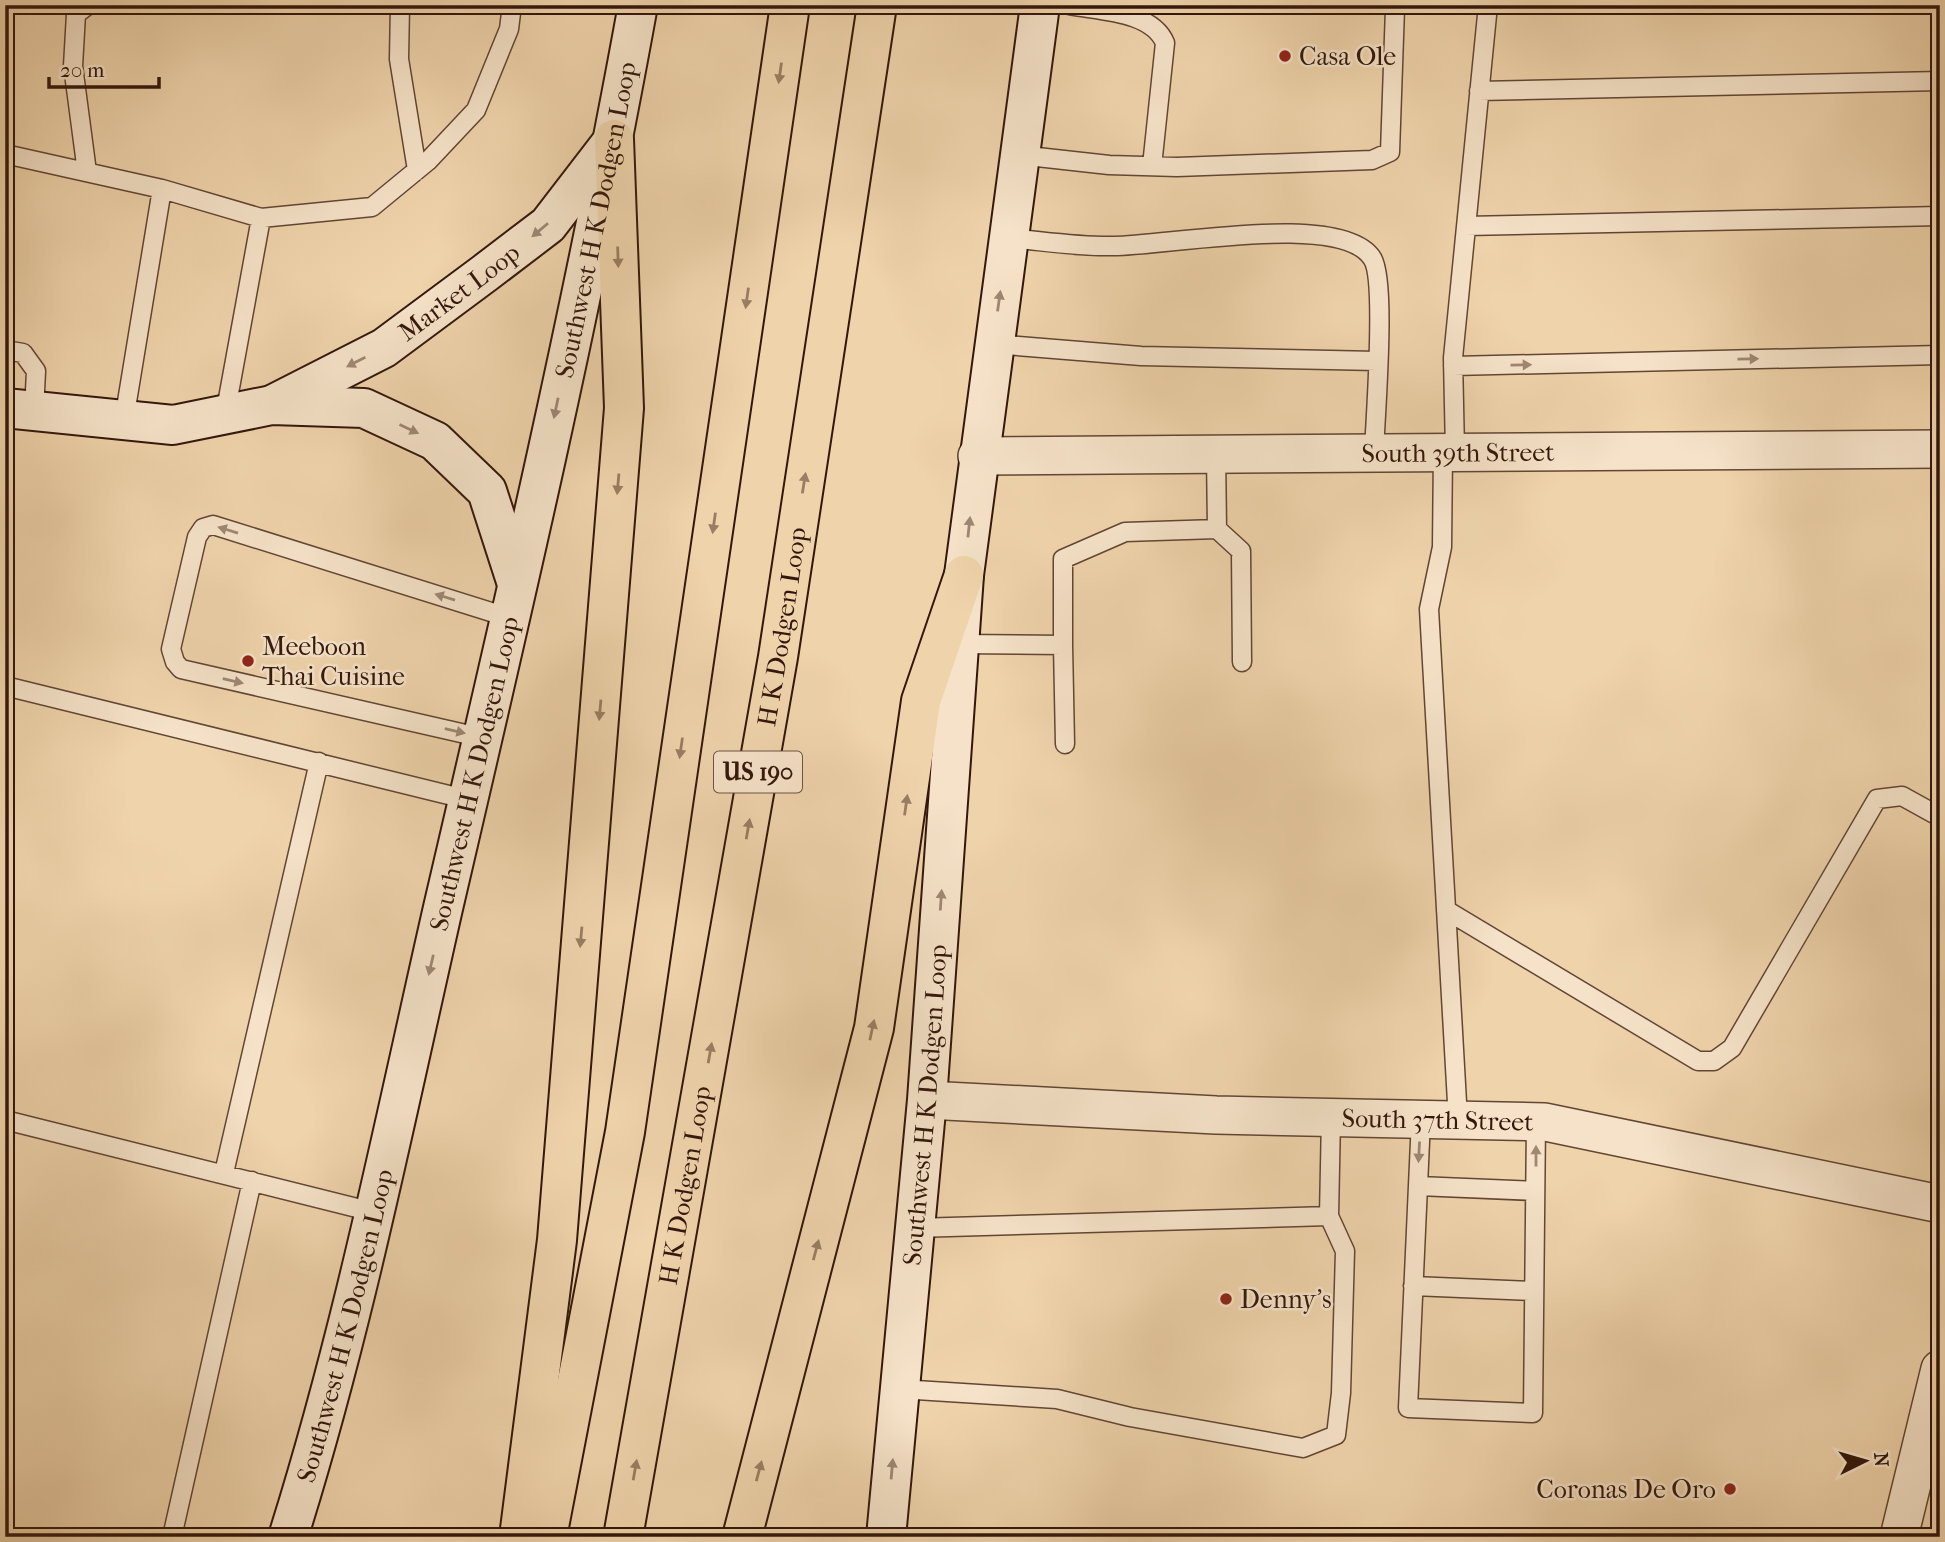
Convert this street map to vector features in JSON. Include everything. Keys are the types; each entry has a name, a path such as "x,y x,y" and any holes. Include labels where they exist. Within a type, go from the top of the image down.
{"highway":[{"name":"US 190","path":"547,1537 625,1132 790,5"},
{"name":"H K Dodgen Loop","path":"623,1537 778,657 877,5"},
{"path":"519,1537 557,1240 624,408 614,139"},
{"path":"742,1537 874,1028 921,701 964,575"}],"main road":[{"name":"Southwest H K Dodgen Loop","path":"288,1537 326,1418 469,800 614,139 638,5"},
{"name":"Southwest H K Dodgen Loop","path":"888,1536 927,1101 964,575 977,456 1040,5"},
{"name":"Market Loop","path":"272,405 384,348 548,225 614,139"},
{"name":"Market Loop","path":"20,409 173,425 272,405 364,408 435,441 487,491 514,601"}],"street":[{"name":"South 39th Street","path":"977,456 1940,449"},
{"name":"South 37th Street","path":"927,1101 1331,1117 1536,1121 1940,1204"},
{"path":"1899,1537 1940,1369"}],"lane":[{"path":"87,172 73,66 76,14 88,5"},
{"path":"400,5 399,60 417,170"},
{"path":"5,154 162,189 261,218 372,207 417,170 476,110 509,29 512,5"},
{"path":"1069,5 1151,24 1160,32 1165,43 1152,166"},
{"path":"1458,1120 1429,609 1442,548 1453,366 1488,5"},
{"path":"1019,155 1109,165 1152,166 1372,160 1390,152 1395,8"},
{"path":"1479,91 1940,81"},
{"path":"124,420 162,189"},
{"path":"1465,226 1940,216"},
{"path":"225,415 261,218"},
{"path":"1008,238 1113,246 1292,233 1335,236 1355,242 1373,258 1381,296 1374,453"},
{"path":"993,344 1141,356 1377,361"},
{"path":"5,350 23,353 36,371 20,409"},
{"path":"1453,366 1940,355"},
{"path":"1216,454 1217,529"},
{"path":"483,738 181,669 171,649 197,537 203,528 213,525 514,601"},
{"path":"1065,744 1063,559 1125,532 1217,529 1241,551 1242,662"},
{"path":"959,644 1063,645"},
{"path":"5,685 469,800"},
{"path":"224,1173 319,762"},
{"path":"1446,910 1698,1061 1714,1061 1731,1048 1877,799 1902,796 1940,817"},
{"path":"900,1389 1057,1399 1130,1417 1303,1448 1336,1435 1341,1392 1345,1251 1329,1216 1331,1117"},
{"path":"1421,1119 1408,1408 1533,1413 1536,1121"},
{"path":"5,1120 373,1212"},
{"path":"172,1537 252,1181"},
{"path":"1418,1186 1535,1191"},
{"path":"915,1228 1329,1216"},
{"path":"1413,1286 1534,1291"}],"place":[{"name":"Casa Ole","path":"1285,56"},
{"name":"Meeboon Thai Cuisine","path":"248,661"},
{"name":"Denny's","path":"1226,1299"},
{"name":"Coronas De Oro","path":"1730,1489"}]}
